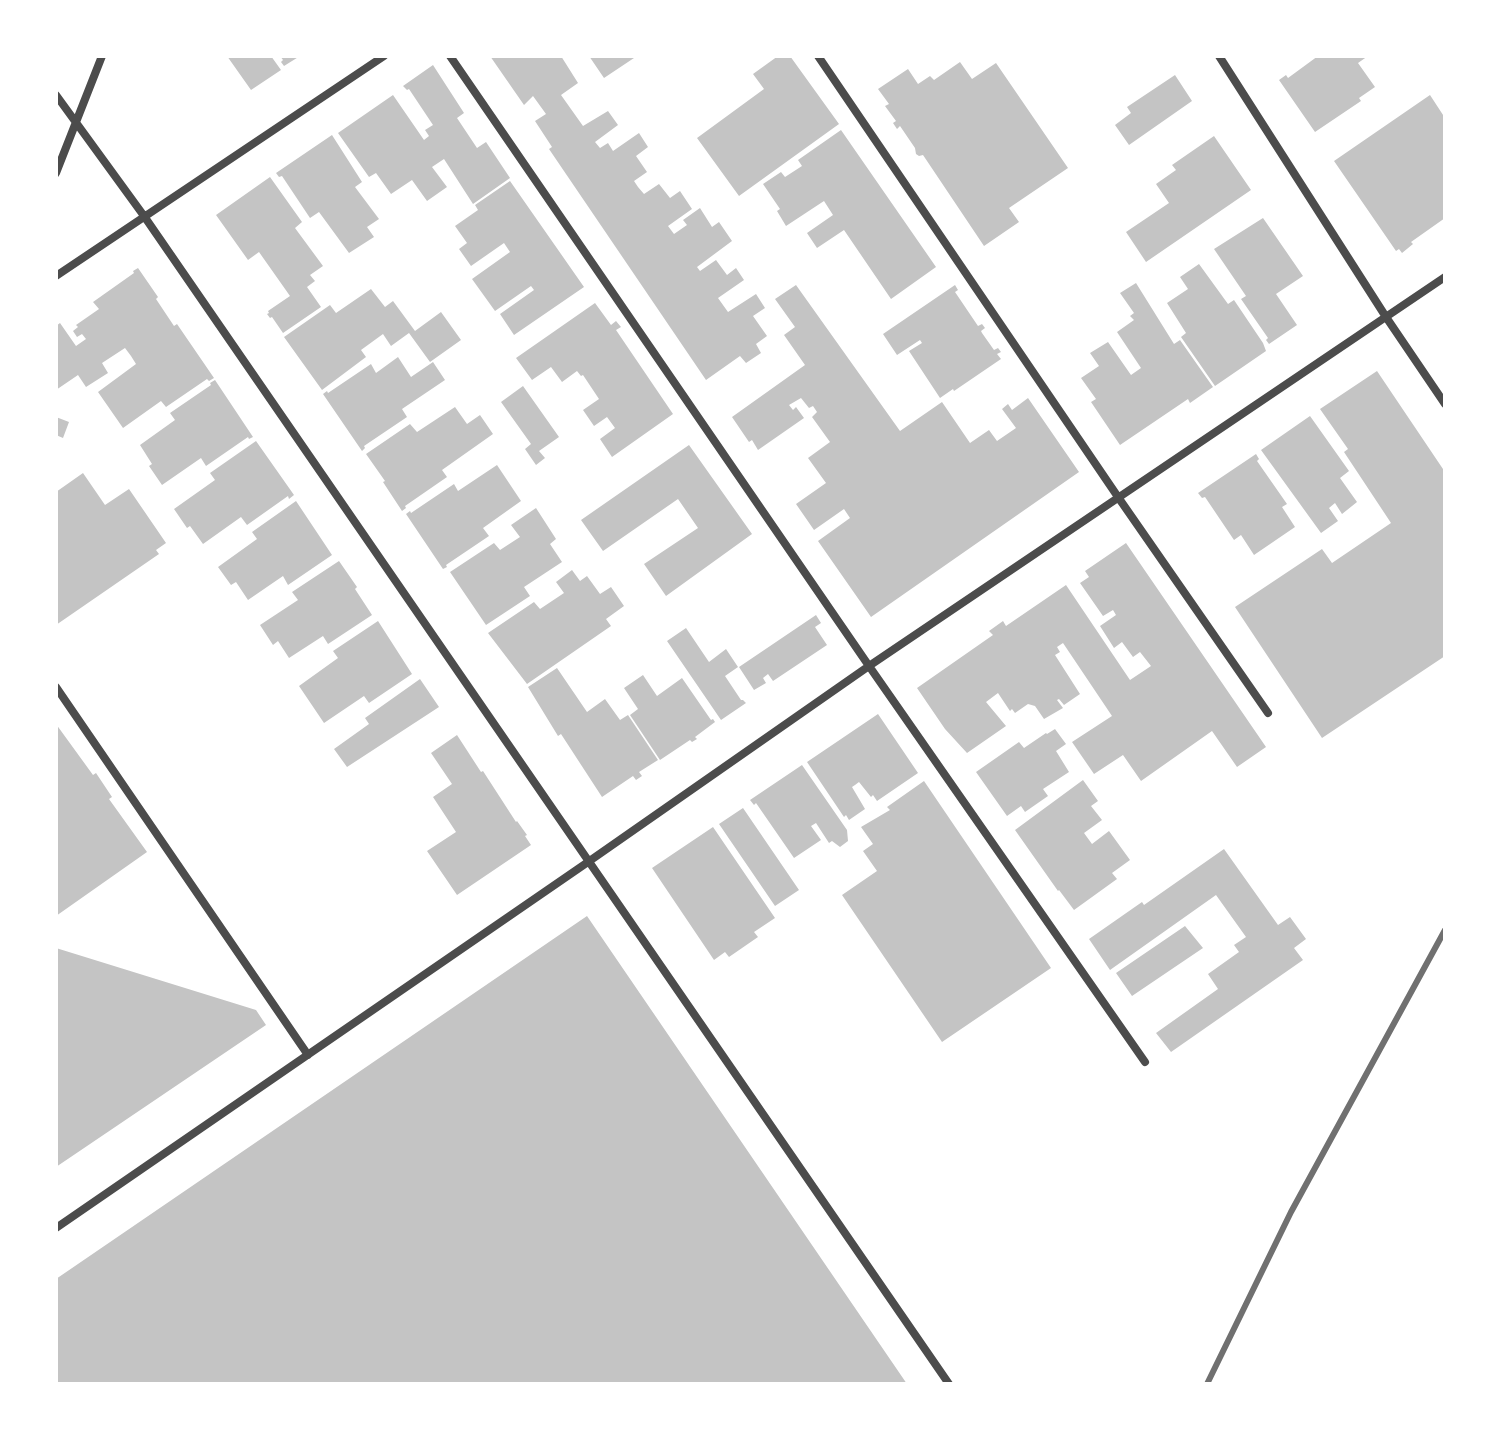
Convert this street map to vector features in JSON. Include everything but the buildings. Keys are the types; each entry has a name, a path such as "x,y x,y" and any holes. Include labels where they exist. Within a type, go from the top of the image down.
{"street":[{"path":"56,173 102,56"},
{"path":"56,276 384,56"},
{"path":"450,56 1145,1062"},
{"path":"818,56 1268,713"},
{"path":"1219,56 1445,404"},
{"path":"56,95 144,216 949,1384"},
{"path":"56,1228 869,666 1445,277"},
{"path":"56,687 308,1055"}],"railway":[{"path":"1207,1384 1291,1212 1445,930"}]}
